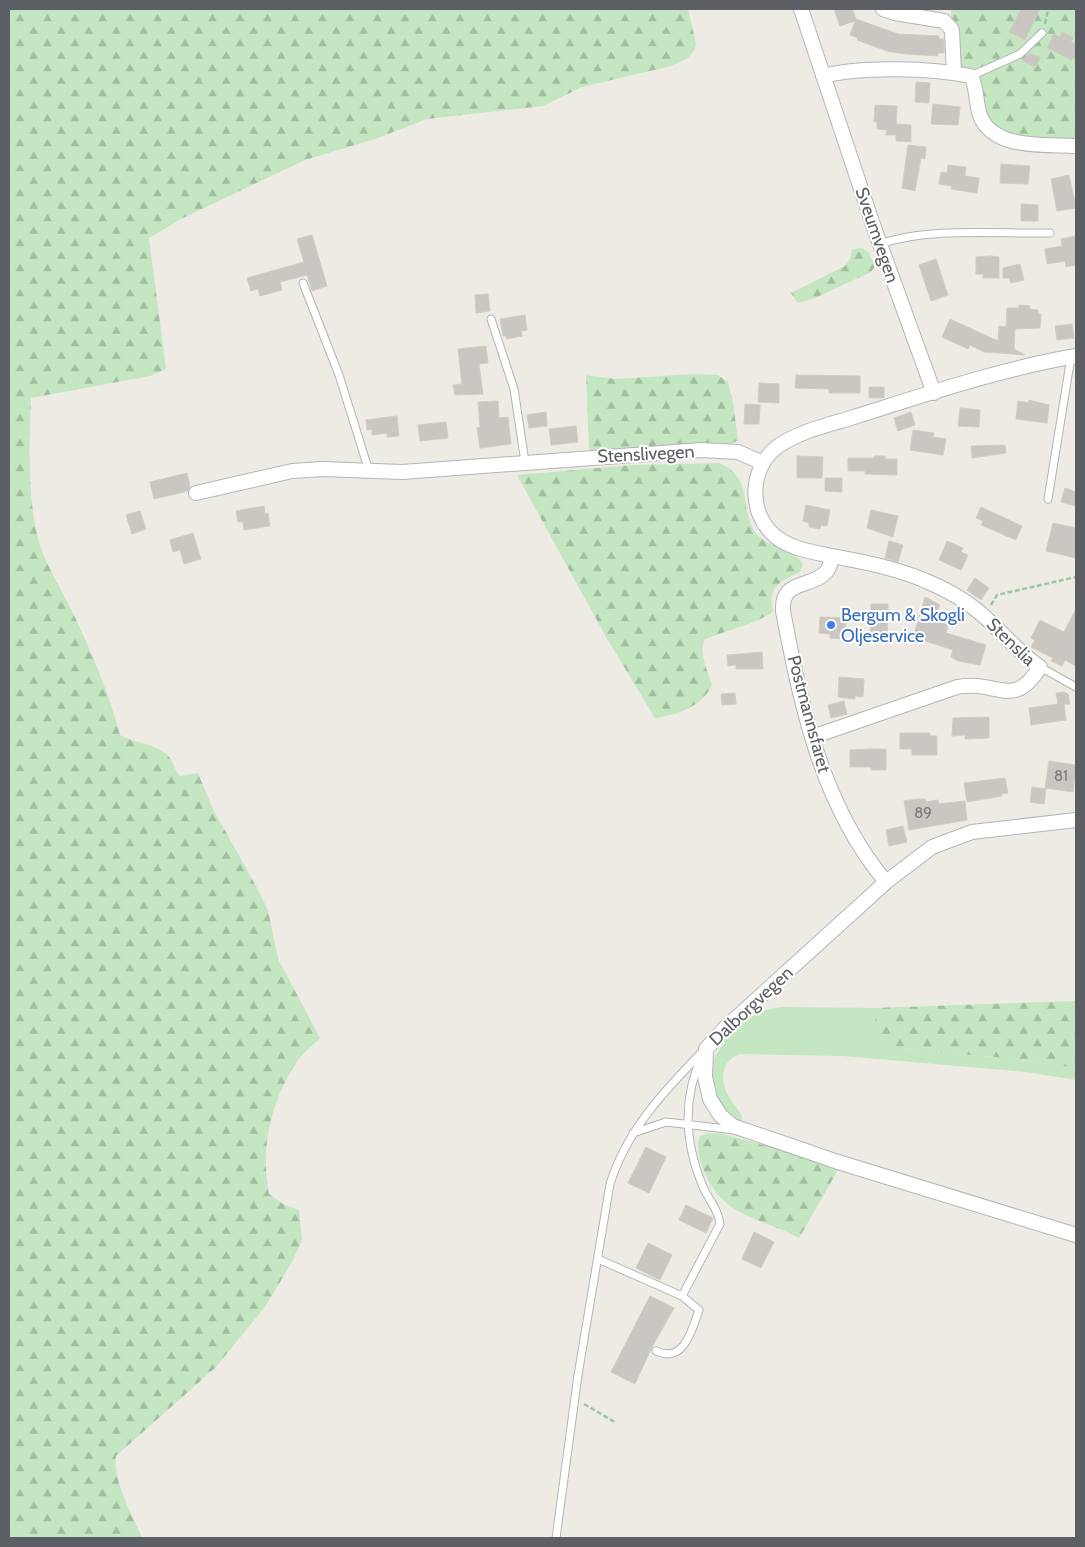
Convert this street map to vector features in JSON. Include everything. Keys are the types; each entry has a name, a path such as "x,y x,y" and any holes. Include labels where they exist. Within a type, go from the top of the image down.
{"street":[{"name":"Sveumvegen","path":"801,9 880,244 934,393"},
{"path":"883,9 895,13 944,21 952,30 954,73"},
{"path":"823,76 856,70 954,73 971,76 975,84 982,119 988,130 997,136 1012,141 1076,146"},
{"path":"763,463 776,448 797,436 934,393 1074,357"},
{"name":"Stenslivegen","path":"196,494 292,471 323,469 369,472 418,471 702,450 738,452 763,463"},
{"name":"Stenslia","path":"763,463 756,484 755,498 757,510 768,528 779,538 793,546 894,570 925,580 954,595 986,618 1015,648 1040,667 1032,680 1017,691 1006,691 979,685 958,687 812,737"},
{"name":"Postmannsfaret","path":"832,556 824,574 792,588 783,600 784,618 812,737 822,768 842,814 886,882"},
{"name":"Dalborgvegen","path":"1076,820 996,828 956,838 925,852 886,882 739,1014 706,1048 705,1077 710,1099 720,1115 733,1126 838,1162 1076,1235"}],"lane":[{"path":"971,76 1020,54 1042,34"},
{"path":"880,244 922,234 1050,233"},
{"path":"303,283 339,375 369,472"},
{"path":"492,319 514,389 525,462"},
{"path":"1048,498 1074,357"},
{"path":"1040,667 1076,687"},
{"path":"682,1296 720,1224 694,1160 688,1124 692,1083 706,1048"},
{"path":"556,1538 610,1184 619,1159 633,1133 658,1100 706,1048"},
{"path":"633,1133 657,1124 688,1124 743,1130"},
{"path":"598,1259 682,1296 699,1310 688,1339 679,1351 667,1354 656,1351"}],"path":[{"path":"1042,34 1049,14 1048,9"},
{"path":"986,618 996,595 1076,576"},
{"path":"576,1399 615,1422"}],"green space":[{"path":"9,9 688,9 696,43 695,49 688,58 671,66 582,87 543,106 427,119 375,139 305,160 181,219 149,238 166,369 150,376 31,398 29,452 32,508 39,542 93,657 111,704 120,735 165,753 180,776 198,773 213,809 268,910 278,959 320,1038 300,1057 289,1075 275,1108 267,1141 266,1159 269,1194 283,1204 299,1210 302,1240 292,1262 265,1307 215,1368 116,1456 117,1475 120,1486 142,1538 9,1538"},
{"path":"951,9 1076,9 1076,147 1000,141 968,80 953,72"},
{"path":"862,248 869,253 875,266 871,272 815,298 798,303 791,293 845,266 850,259 852,249"},
{"path":"695,374 718,375 728,382 733,402 738,441 729,444 589,450 586,375 616,379"},
{"path":"719,463 729,469 741,483 753,529 764,540 792,553 803,564 800,572 776,586 772,597 773,612 757,621 705,639 703,656 712,685 708,693 688,709 672,715 655,718 606,637 517,475 632,465"},
{"path":"1076,1001 1076,1068 1006,1058 901,1049 881,1038 875,1024 875,1008"},
{"path":"782,1007 875,1008 879,1034 887,1042 901,1049 1006,1058 1076,1068 1076,1080 1026,1072 843,1056 741,1054 729,1061 723,1078 726,1091 742,1117 740,1124 719,1102 714,1090 711,1079 716,1055 735,1031 751,1017 767,1010"},
{"path":"707,1133 723,1134 825,1162 838,1170 799,1238 744,1214 721,1198 712,1187 700,1158 699,1137"}],"building":[{"path":"834,9 852,9 856,19 898,34 939,36 939,39 944,39 944,53 938,53 938,56 906,54 887,51 857,40 858,38 850,35 855,21 840,26"},
{"path":"1021,9 1040,9 1025,40 1009,32"},
{"path":"1062,32 1073,37 1071,42 1076,45 1076,59 1073,58 1072,60 1047,48 1054,34 1060,37"},
{"path":"1029,53 1040,57 1036,67 1022,61"},
{"path":"916,82 930,83 929,103 915,102"},
{"path":"933,104 960,107 958,125 931,124"},
{"path":"875,105 897,106 896,124 911,125 911,142 896,141 896,135 886,135 887,130 877,129 877,122 874,122"},
{"path":"908,145 926,147 925,159 921,158 915,191 902,188"},
{"path":"1001,164 1030,166 1028,184 1000,183"},
{"path":"948,165 966,167 965,176 979,178 977,193 951,189 952,186 939,184 941,172 947,173"},
{"path":"1069,175 1076,208 1057,211 1051,179"},
{"path":"1021,204 1038,205 1038,221 1021,221"},
{"path":"312,235 327,286 312,291 307,275 280,282 282,290 260,296 258,289 251,291 247,278 304,262 297,239"},
{"path":"1075,236 1076,265 1066,267 1065,261 1047,264 1045,249 1062,246 1061,239"},
{"path":"976,257 999,257 999,278 983,278 983,274 976,274"},
{"path":"936,259 948,295 931,301 919,265"},
{"path":"1020,264 1024,280 1011,283 1009,278 1003,278 1003,268"},
{"path":"488,294 490,311 476,313 475,295"},
{"path":"1019,305 1030,306 1029,309 1038,310 1038,314 1041,314 1040,328 1015,329 1014,349 1025,355 984,352 970,345 968,349 942,337 950,319 998,341 999,326 1006,327 1007,308 1019,308"},
{"path":"525,315 527,330 521,331 522,336 506,339 506,336 503,336 500,319"},
{"path":"1072,324 1074,338 1057,340 1055,326"},
{"path":"486,346 488,363 479,364 483,394 455,395 453,385 462,384 458,349"},
{"path":"796,375 860,376 860,393 829,393 829,389 795,388"},
{"path":"759,383 779,384 779,403 758,402"},
{"path":"869,387 884,387 884,398 869,398"},
{"path":"1029,400 1049,405 1047,423 1016,419 1018,401 1029,403"},
{"path":"498,401 499,418 508,417 511,444 480,448 477,428 480,427 478,402"},
{"path":"745,404 760,405 759,424 744,424"},
{"path":"960,408 980,410 979,427 958,426"},
{"path":"546,412 547,426 529,428 527,415"},
{"path":"911,412 915,425 898,431 894,418"},
{"path":"397,416 399,436 387,437 387,433 372,435 372,429 367,430 366,420"},
{"path":"446,422 448,438 420,441 418,425"},
{"path":"576,426 578,442 551,445 549,429"},
{"path":"913,430 934,433 933,437 946,439 943,455 910,450"},
{"path":"1005,445 1006,453 972,458 971,446"},
{"path":"797,456 823,457 822,478 797,478"},
{"path":"874,456 885,456 885,459 897,459 897,475 865,474 865,471 848,471 848,458 874,458"},
{"path":"187,473 190,487 188,491 154,499 150,482"},
{"path":"825,478 842,478 842,492 825,491"},
{"path":"1065,488 1076,492 1076,506 1061,502"},
{"path":"806,505 830,510 827,526 821,525 820,529 809,527 809,523 803,521"},
{"path":"264,506 265,514 268,513 270,526 244,530 243,522 238,522 236,511"},
{"path":"981,507 1022,526 1016,540 981,525 983,521 976,518"},
{"path":"871,510 898,516 893,537 867,528"},
{"path":"140,511 146,529 132,534 126,515"},
{"path":"1053,523 1076,528 1076,558 1046,551"},
{"path":"193,533 201,559 184,564 180,550 173,552 170,540"},
{"path":"889,541 903,545 898,562 885,558"},
{"path":"947,541 963,548 961,552 968,555 961,570 939,560"},
{"path":"975,578 989,588 981,600 967,590"},
{"path":"925,597 940,605 933,620 948,625 946,633 986,645 980,665 958,661 951,657 953,650 913,637"},
{"path":"871,604 888,604 887,640 870,639"},
{"path":"1076,609 1076,666 1065,660 1062,666 1051,661 1053,658 1031,647 1035,640 1031,638 1040,620 1064,632"},
{"path":"820,617 846,618 845,639 830,638 830,634 819,633"},
{"path":"762,652 763,669 736,669 736,665 728,666 727,655"},
{"path":"839,677 864,679 863,697 855,696 855,699 838,697"},
{"path":"1064,692 1068,694 1070,704 1064,704 1066,720 1031,725 1029,708 1058,704 1056,693"},
{"path":"735,693 736,704 722,705 721,694"},
{"path":"844,701 847,714 831,718 828,705"},
{"path":"989,717 989,738 965,739 965,735 952,736 953,718"},
{"path":"900,733 930,733 930,736 937,736 937,755 912,755 912,749 900,749"},
{"path":"886,749 886,770 871,770 871,767 850,767 850,750"},
{"path":"1049,761 1076,765 1073,792 1045,788"},
{"path":"1005,778 1008,793 1001,794 1002,796 967,802 964,783"},
{"path":"1032,787 1046,789 1044,804 1030,802"},
{"path":"925,799 926,802 938,800 939,804 965,801 967,820 909,830 904,801"},
{"path":"903,826 907,842 889,846 886,830"},
{"path":"646,1147 666,1157 649,1193 628,1183"},
{"path":"686,1205 713,1218 706,1233 679,1220"},
{"path":"754,1232 774,1242 761,1268 742,1259"},
{"path":"648,1243 672,1255 660,1280 636,1268"},
{"path":"650,1296 674,1308 651,1349 635,1384 611,1372"}],"place":[{"name":"Bergum & Skogli Oljeservice","path":"831,625"}]}
